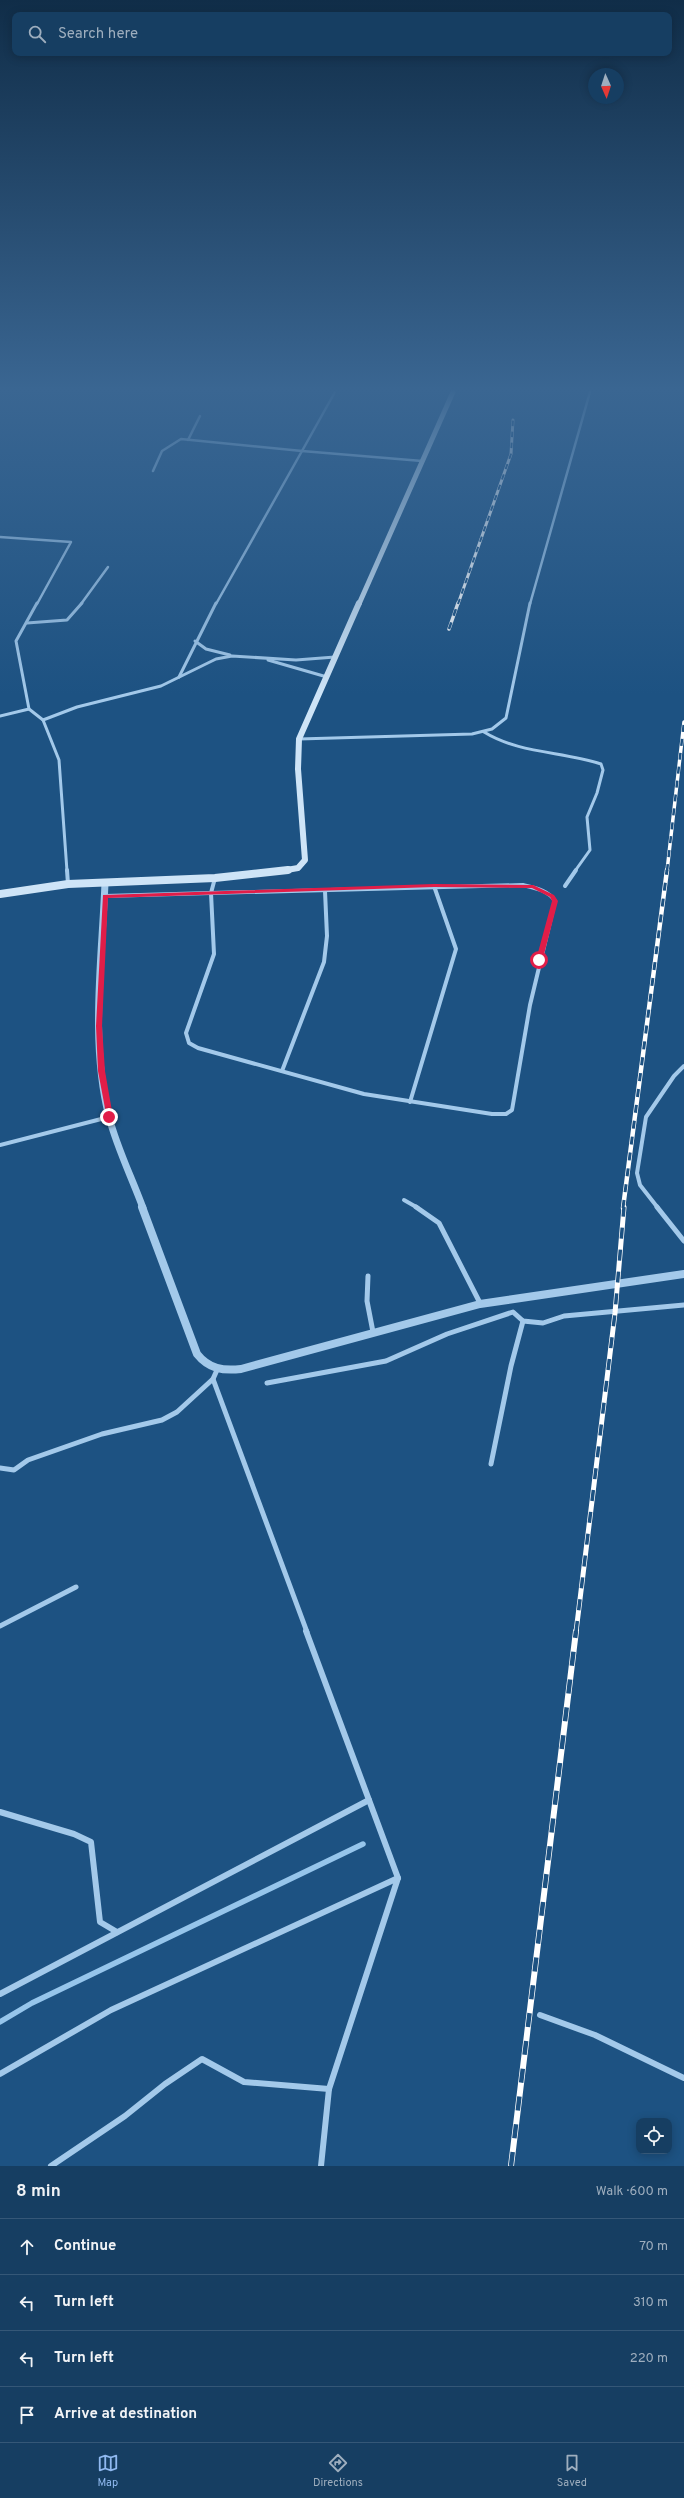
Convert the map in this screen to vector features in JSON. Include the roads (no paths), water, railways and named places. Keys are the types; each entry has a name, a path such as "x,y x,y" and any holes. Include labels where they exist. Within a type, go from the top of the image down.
{"main road":[{"path":"0,894 68,884 215,878 286,871 298,868 305,860 306,831 297,765 299,739 408,493"}],"street":[{"path":"179,677 195,641 247,544 277,493"},
{"path":"299,739 452,736 484,732 500,724 506,718 529,608 561,493"},
{"path":"0,537 71,542 16,641 29,709 43,720 59,760 68,884"},
{"path":"27,623 67,620 91,593 108,567"},
{"path":"195,641 199,646 206,649 232,656"},
{"path":"43,720 77,708 161,686 216,659 232,656 296,660 335,657"},
{"path":"262,657 327,678"},
{"path":"0,716 29,709"},
{"path":"484,732 495,741 548,754 589,759 601,764 602,770 597,793 587,817 590,850 565,886"},
{"path":"105,896 211,894 325,891 434,886 533,886 552,896 555,901 539,960 521,1047 512,1110 506,1114 492,1114 364,1094 198,1048 189,1043 186,1033 214,954 211,894 215,878"},
{"path":"105,883 99,1026 101,1071 109,1117 196,1354 202,1362 217,1370 241,1369 480,1304 684,1274"},
{"path":"410,1102 456,949 434,886"},
{"path":"282,1071 324,962 327,936 325,891"},
{"path":"684,1066 674,1076 646,1117 637,1173 640,1185 684,1241"},
{"path":"0,1144 109,1117"},
{"path":"404,1200 427,1213 439,1223 480,1304"},
{"path":"368,1276 367,1301 373,1332"},
{"path":"267,1383 386,1361 447,1334 513,1312 523,1321 543,1323 564,1316 616,1313 684,1305"},
{"path":"491,1464 510,1366 523,1321"},
{"path":"0,1473 3,1469 14,1470 28,1460 102,1434 162,1420 177,1412 212,1379 217,1370"},
{"path":"212,1379 398,1878 329,2089 321,2166"},
{"path":"0,1626 76,1587"},
{"path":"0,1994 369,1800"},
{"path":"0,1812 74,1834 91,1842 100,1922 117,1932"},
{"path":"0,2074 111,2010 398,1878"},
{"path":"540,2015 563,2021 612,2042 626,2052 684,2078"},
{"path":"51,2166 126,2116 165,2084 202,2059 244,2082 329,2089"}],"waterway":[{"path":"0,2022 32,2003 363,1844"}],"railway":[{"path":"458,604 497,493"},
{"path":"449,629 458,603"},
{"path":"667,871 684,722"},
{"path":"623,1208 667,870"},
{"path":"576,1632 615,1313 624,1207"},
{"path":"511,2166 576,1631"}]}
